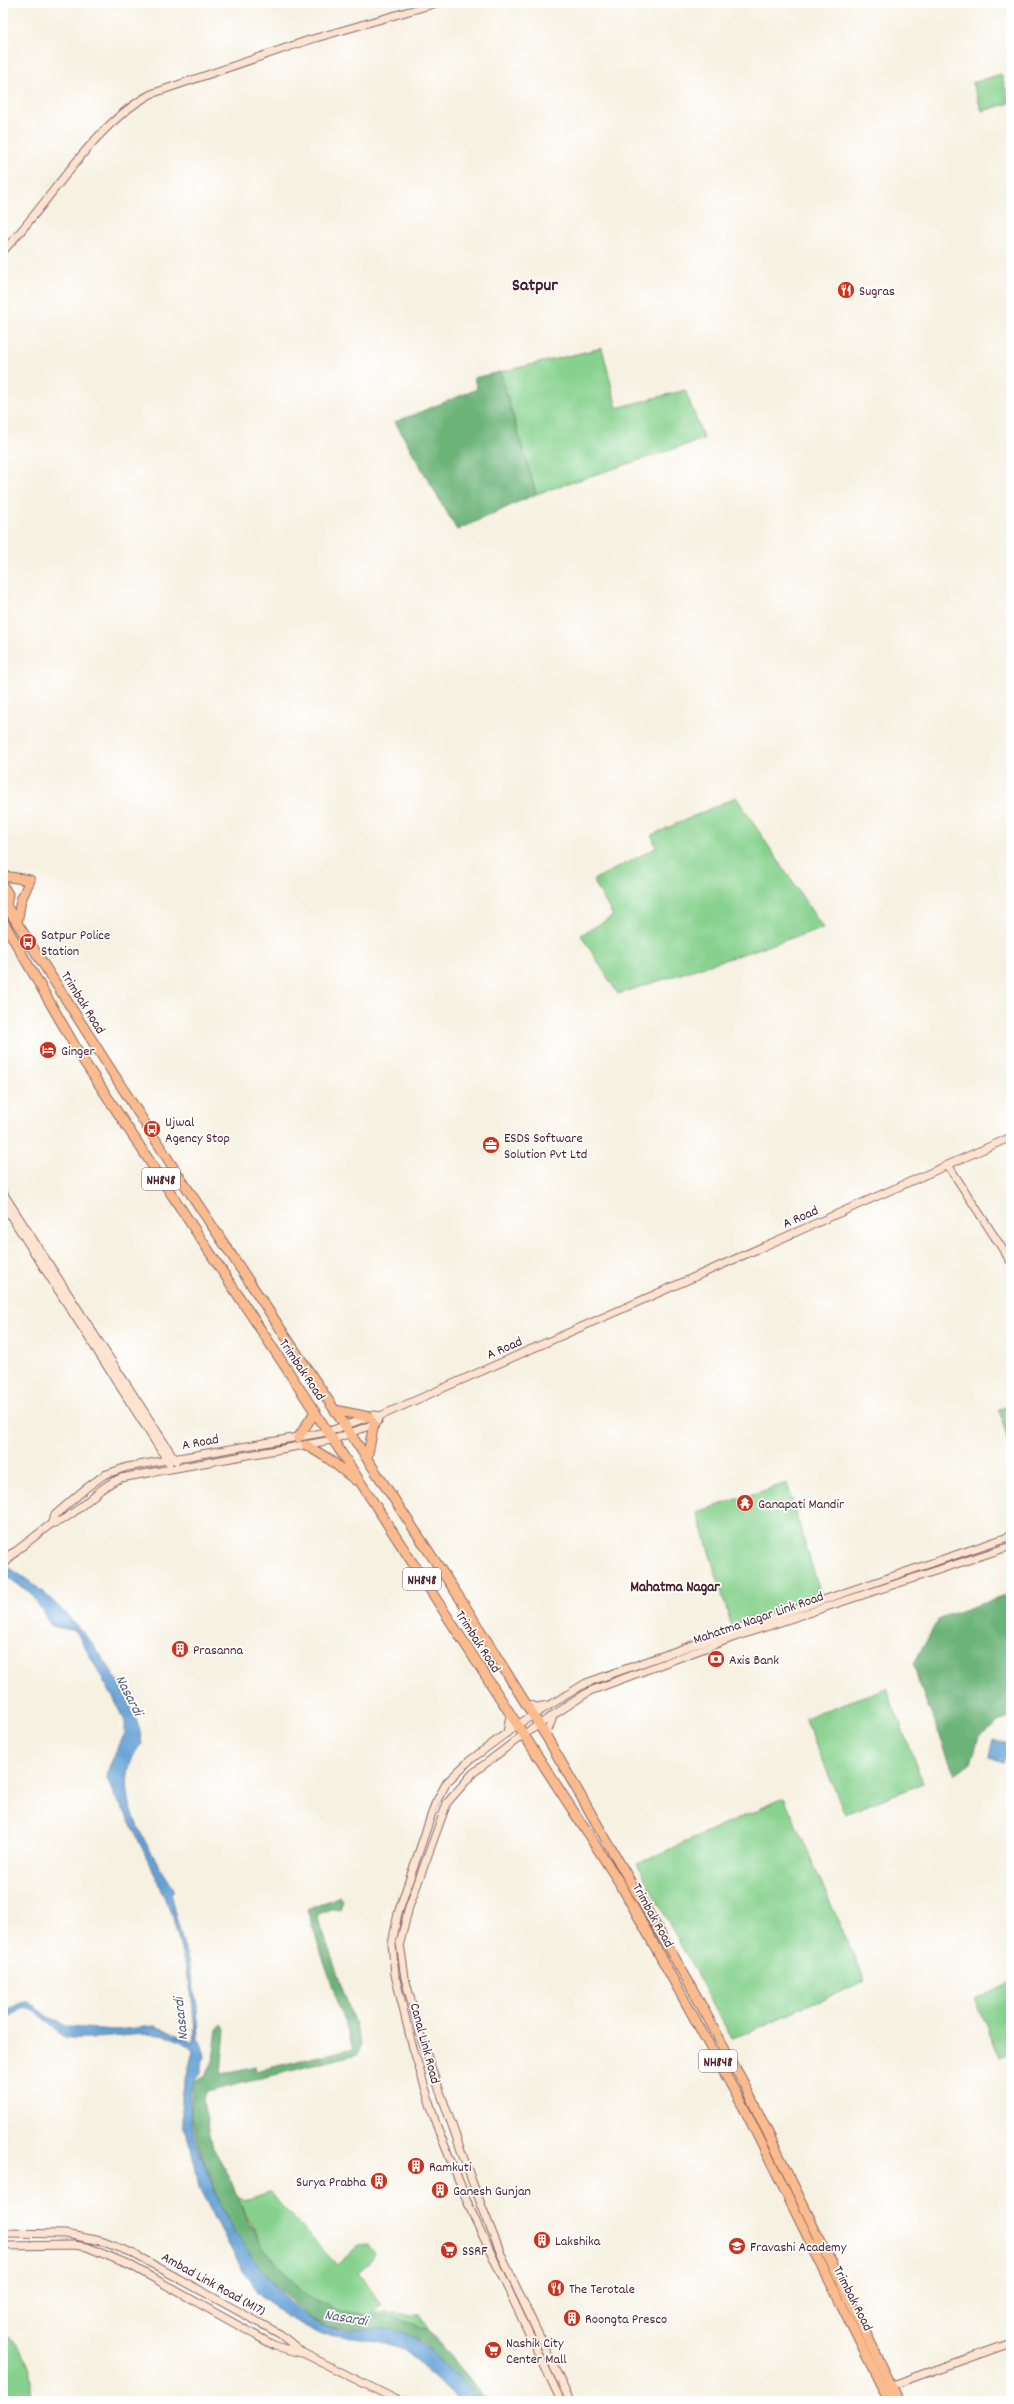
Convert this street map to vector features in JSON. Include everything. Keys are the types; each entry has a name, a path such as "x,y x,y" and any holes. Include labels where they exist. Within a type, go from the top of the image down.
{"highway":[{"path":"3,876 30,880 18,911 18,924"},
{"path":"3,886 8,894 4,905"},
{"name":"Trimbak Road","path":"4,905 18,924 171,1164 335,1410"},
{"name":"Trimbak Road","path":"4,924 82,1060 364,1487 621,1886 715,2055 888,2387 899,2401"},
{"path":"335,1410 371,1420 367,1458"},
{"name":"NH848","path":"335,1410 367,1458"},
{"path":"298,1438 315,1412"},
{"path":"306,1445 329,1459 364,1487"},
{"name":"Trimbak Road","path":"367,1458 527,1704 688,1981 743,2082 888,2387 889,2401"}],"main road":[{"path":"3,250 24,229 91,145 134,103 151,94 309,40 437,3"},
{"name":"A Road","path":"371,1420 378,1421 380,1416 1011,1137"},
{"path":"948,1165 1011,1262"},
{"path":"3,1193 175,1467"},
{"path":"3,1204 171,1459"},
{"path":"51,1524 61,1522 112,1482 175,1467 332,1440 348,1430 371,1420"},
{"name":"A Road","path":"3,1566 10,1554 51,1524 55,1515 104,1475 127,1467 327,1432 348,1430"},
{"name":"Mahatma Nagar Link Road","path":"534,1716 586,1683 729,1632 1011,1536"},
{"name":"Mahatma Nagar Link Road","path":"523,1735 590,1691 732,1638 1011,1546"},
{"path":"527,1704 537,1706 552,1705"},
{"path":"546,1736 554,1714"},
{"path":"507,1733 510,1715"},
{"name":"Canal Link Road","path":"534,1716 517,1725 469,1761 448,1782 435,1804 398,1913 392,1944 395,1975 409,2034 436,2124 472,2213 561,2401"},
{"name":"Canal Link Road","path":"523,1735 473,1773 447,1803 409,1907 400,1944 412,2012 447,2117 503,2259 570,2401"},
{"path":"514,1743 523,1742 531,1746"},
{"name":"Ambad Link Road (M17)","path":"3,2233 66,2234 101,2241 132,2254 207,2293 280,2334 303,2353 399,2401"},
{"path":"3,2246 74,2245 87,2247 130,2265 275,2346 303,2353"},
{"path":"888,2387 1011,2343"}],"green space":[{"path":"1001,74 1010,103 982,111 972,83"},
{"path":"602,348 617,408 685,390 704,439 536,494 500,372"},
{"path":"500,372 536,494 457,530 395,422 477,389 474,378"},
{"path":"736,797 823,928 618,994 581,935 613,916 593,880 656,848 652,835"},
{"path":"1011,1406 1011,1451 999,1409"},
{"path":"787,1483 821,1596 732,1627 697,1512"},
{"path":"1011,1594 1011,1718 1000,1721 979,1737 971,1763 955,1775 918,1681 914,1663 939,1618"},
{"path":"886,1688 923,1783 845,1814 805,1718"},
{"path":"784,1798 865,1981 732,2039 637,1864"},
{"path":"340,1896 343,1900 340,1910 331,1909 317,1915 361,2042 358,2054 207,2092 203,2101 213,2148 228,2174 249,2224 263,2248 306,2296 335,2310 399,2319 429,2330 488,2401 480,2401 423,2343 409,2335 386,2329 328,2327 308,2317 271,2281 244,2249 218,2198 202,2155 190,2110 195,2081 206,2075 213,2061 217,2029 222,2024 225,2030 221,2074 255,2066 256,2071 353,2048 307,1910"},
{"path":"1011,1982 1011,2052 1000,2057 974,1999"},
{"path":"269,2192 337,2265 359,2245 368,2244 375,2254 370,2263 359,2272 381,2305 374,2312 419,2315 429,2330 399,2319 335,2310 306,2296 263,2248 236,2195 245,2200"},
{"path":"3,2336 13,2340 21,2350 30,2369 32,2380 31,2396 25,2401 3,2401"}],"water":[{"path":"3,1565 24,1578 46,1595 69,1617 90,1641 109,1667 124,1693 136,1719 142,1743 131,1761 127,1779 129,1799 134,1818 143,1837 174,1889 171,1895 172,1901 188,1961 197,2006 199,2038 205,2055 201,2062 201,2072 195,2080 191,2093 191,2120 205,2167 218,2199 236,2233 249,2253 280,2292 297,2308 313,2320 329,2327 350,2329 386,2329 409,2335 425,2346 467,2386 480,2401 459,2401 407,2351 377,2341 320,2334 282,2314 259,2293 239,2264 199,2188 193,2152 182,2125 182,2094 193,2051 182,2042 170,2037 144,2034 101,2038 66,2037 61,2035 35,2011 30,2009 19,2011 3,2023 3,2014 18,2004 28,2001 48,2017 68,2027 116,2030 155,2026 194,2042 195,2030 191,1991 173,1918 154,1873 125,1812 114,1796 107,1778 109,1767 125,1733 125,1722 121,1712 76,1631 51,1626 32,1594 3,1574"},
{"path":"993,1740 1011,1745 1011,1754 1005,1756 1003,1762 989,1757"}],"place":[{"name":"Sugras","path":"846,290"},
{"name":"Satpur Police Station","path":"28,942"},
{"name":"Ginger","path":"48,1050"},
{"name":"Ujwal Agency Stop","path":"152,1129"},
{"name":"ESDS Software Solution Pvt Ltd","path":"491,1145"},
{"name":"Ganapati Mandir","path":"745,1503"},
{"name":"Prasanna","path":"180,1649"},
{"name":"Axis Bank","path":"716,1659"},
{"name":"Ramkuti","path":"416,2166"},
{"name":"Surya Prabha","path":"379,2181"},
{"name":"Ganesh Gunjan","path":"440,2190"},
{"name":"Lakshika","path":"542,2240"},
{"name":"Fravashi Academy","path":"737,2246"},
{"name":"SSRF","path":"449,2250"},
{"name":"The Terotale","path":"556,2288"},
{"name":"Roongta Presco","path":"572,2318"},
{"name":"Nashik City Center Mall","path":"493,2350"}],"district":[{"name":"Satpur","path":"535,284"},
{"name":"Mahatma Nagar","path":"675,1586"}],"water label":[{"name":"Nasardi","path":"130,1695"},
{"name":"Nasardi","path":"180,2019"},
{"name":"Nasardi","path":"346,2317"}]}
